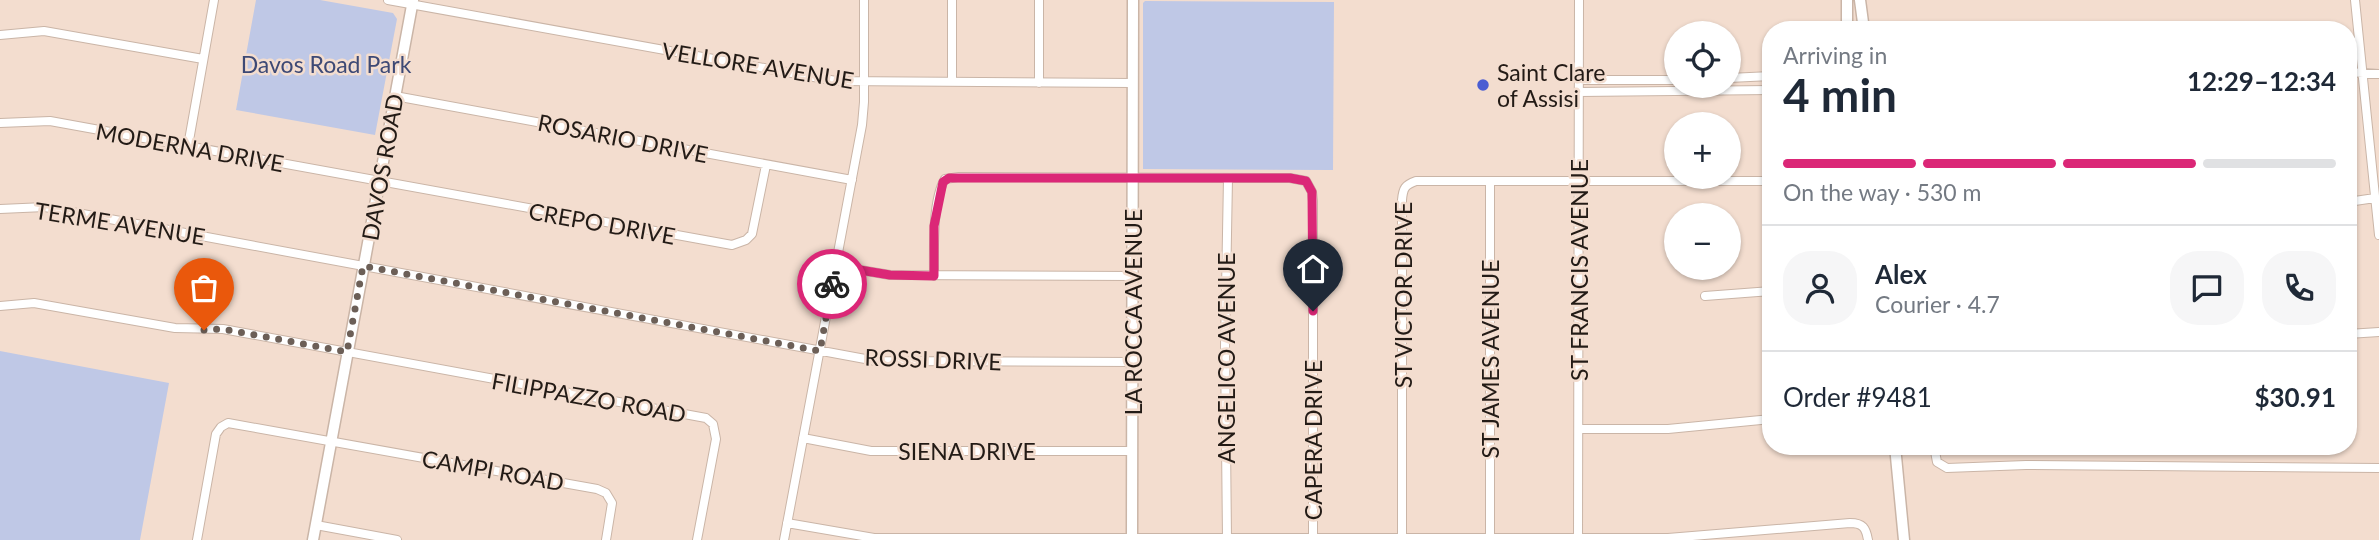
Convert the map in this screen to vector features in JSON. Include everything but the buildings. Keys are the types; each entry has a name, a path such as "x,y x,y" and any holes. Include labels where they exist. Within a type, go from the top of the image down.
{"street":[{"path":"188,146 214,0"},
{"name":"VELLORE AVENUE","path":"387,0 412,2 836,81 1133,82"},
{"path":"784,540 862,125 864,0"},
{"path":"952,0 952,82"},
{"path":"1039,0 1039,83"},
{"name":"LA ROCCA AVENUE","path":"1132,539 1133,0"},
{"name":"ST FRANCIS AVENUE","path":"1578,539 1579,0"},
{"path":"1847,0 1847,21"},
{"path":"1860,0 1863,21"},
{"path":"2355,0 2379,235"},
{"name":"DAVOS ROAD","path":"313,540 412,2"},
{"path":"0,35 44,31 203,59"},
{"path":"2357,72 2379,74"},
{"path":"1741,77 1762,76"},
{"path":"1579,80 1664,80"},
{"path":"1579,92 1762,90"},
{"name":"ROSARIO DRIVE","path":"395,96 852,180"},
{"name":"MODERNA DRIVE","path":"0,123 50,121 379,181"},
{"name":"CREPO DRIVE","path":"379,181 732,245 746,240 752,233 766,165"},
{"name":"CAPERA DRIVE","path":"934,276 934,226 941,190 946,180 959,177 1301,178 1310,185 1312,192 1313,538"},
{"name":"ANGELICO AVENUE","path":"1227,538 1225,346 1228,178"},
{"name":"ST VICTOR DRIVE","path":"1402,537 1404,188 1416,181 1762,181"},
{"name":"ST JAMES AVENUE","path":"1490,181 1490,538"},
{"path":"2357,201 2375,198"},
{"name":"TERME AVENUE","path":"0,209 45,207 363,266"},
{"name":"ROSSI DRIVE","path":"363,266 876,361 1132,362"},
{"path":"836,266 890,275 1133,276"},
{"path":"1705,296 1762,292"},
{"path":"0,306 20,303 48,305 175,328 223,329 347,352"},
{"path":"2357,333 2379,332"},
{"name":"FILIPPAZZO ROAD","path":"347,352 706,418 713,424 716,439 698,540"},
{"path":"1579,429 1668,429 1762,420"},
{"name":"CAMPI ROAD","path":"197,540 216,434 228,423 332,440 606,493 612,503 606,540"},
{"name":"SIENA DRIVE","path":"803,438 871,451 1132,452"},
{"path":"1896,455 1904,540"},
{"path":"1936,455 1937,462 1947,468 2066,465 2379,468"},
{"path":"786,523 874,539 1692,538 1850,523 1862,526 1868,540"},
{"path":"316,525 397,540"}],"green space":[{"name":"Davos Road Park","path":"256,0 320,0 393,13 397,19 375,135 236,110"},
{"path":"1145,1 1334,2 1333,170 1143,169"},
{"path":"0,351 169,383 140,540 0,540"}],"way so far":[{"path":"204,330 223,329 347,352 363,266 820,351 832,284"}],"place":[{"name":"Saint Clare of Assisi","path":"1483,85"}],"route":[{"path":"832,284 836,266 873,274 934,276 934,226 943,182 949,178 1301,178 1310,185 1313,201 1313,311"}]}
